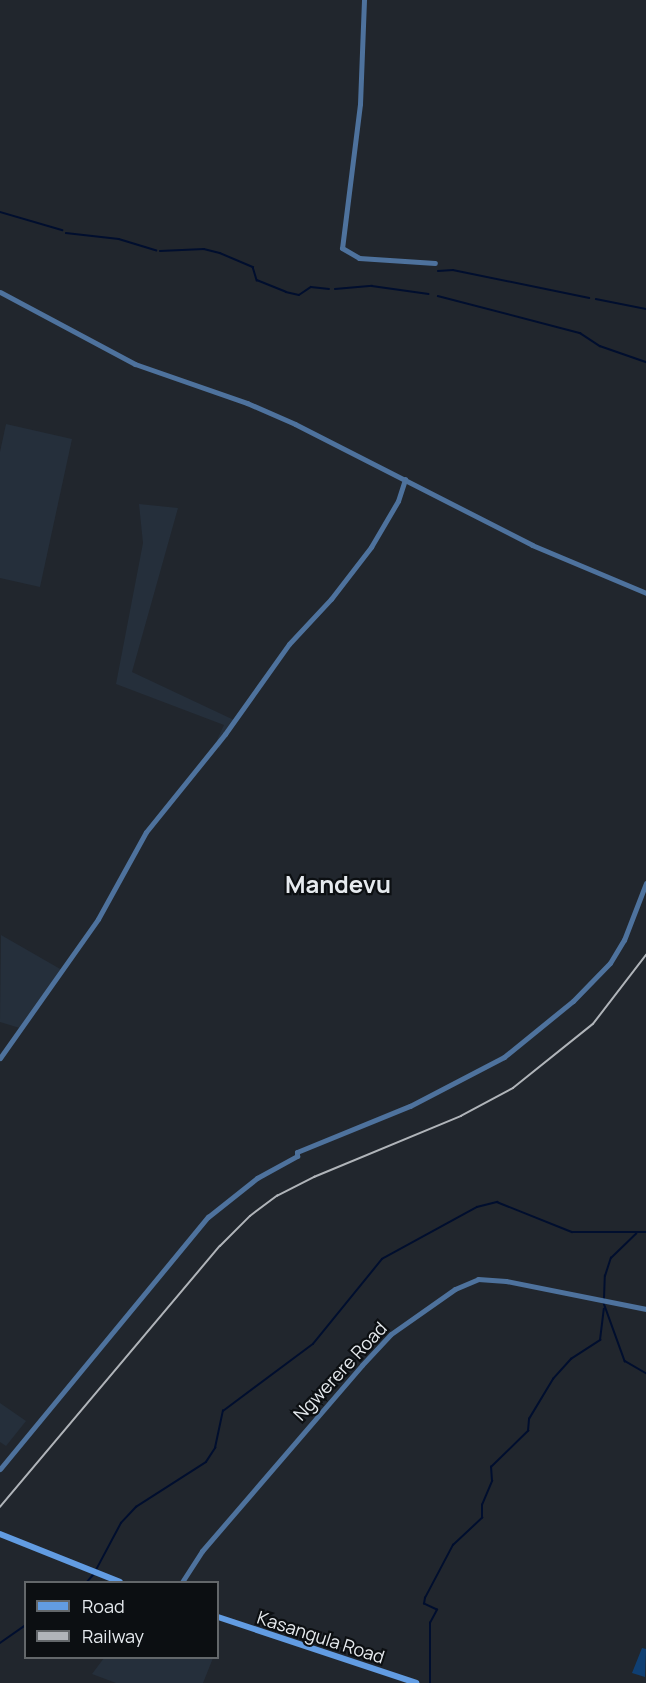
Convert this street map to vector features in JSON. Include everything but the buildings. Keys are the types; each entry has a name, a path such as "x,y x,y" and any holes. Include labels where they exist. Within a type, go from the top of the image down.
{"main road":[{"path":"0,1534 116,1581"},
{"name":"Kasangula Road","path":"219,1617 394,1680 416,1683"}],"street":[{"path":"364,0 360,104 342,248 359,258 435,263"},
{"path":"0,292 135,364 247,403 405,479 585,570 646,593"},
{"path":"0,1058 98,919 146,832 225,734 289,644 331,599 371,546 398,501 405,479"},
{"path":"0,1469 208,1217 257,1178 297,1156 297,1152 410,1106 504,1058 573,1001 610,963 624,940 646,883"},
{"name":"Ngwerere Road","path":"183,1581 202,1551 362,1365 391,1334 433,1303 478,1279 646,1309"}],"shaded area":[{"path":"6,424 72,439 40,587 0,578 0,452"},
{"path":"139,504 178,508 132,672 234,720 219,749 217,740 224,725 116,684 143,543"},
{"path":"1,935 62,970 23,1029 0,1022"},
{"path":"0,1403 26,1421 6,1446 0,1442"},
{"path":"642,1648 646,1649 645,1677 632,1673"},
{"path":"103,1659 213,1659 203,1683 116,1683 92,1674"}],"waterway":[{"path":"0,212 62,230"},
{"path":"66,233 119,239 156,250"},
{"path":"160,251 204,249 220,253 253,267 257,280 299,295 311,287 329,289"},
{"path":"438,271 453,270 589,298"},
{"path":"335,289 372,286 428,294"},
{"path":"438,296 580,333 600,346 646,362"},
{"path":"596,299 646,309"},
{"path":"96,1570 121,1523 136,1507 206,1462 215,1448 223,1411 313,1344 382,1259 477,1207 497,1202 572,1232 646,1232"},
{"path":"604,1299 605,1276 611,1258 636,1234"},
{"path":"604,1303 625,1361 646,1373"},
{"path":"430,1683 430,1623 437,1610 424,1604 425,1598 453,1545 482,1518 482,1505 492,1481 491,1467 528,1431 529,1419 553,1379 571,1359 600,1340 604,1309"},
{"path":"88,1581 94,1574"},
{"path":"0,1643 24,1626"}],"railway":[{"path":"0,1507 220,1246 250,1216 277,1196 314,1177 461,1116 513,1088 593,1024 646,955"}],"district":[{"name":"Mandevu","path":"338,884"}]}
